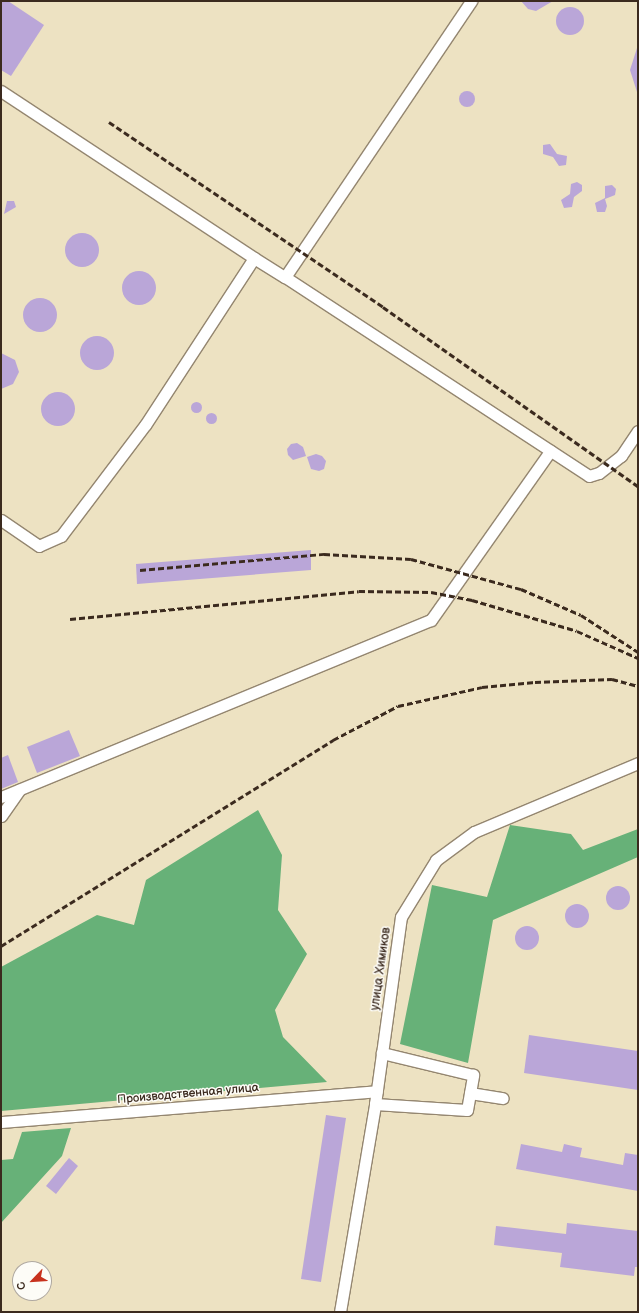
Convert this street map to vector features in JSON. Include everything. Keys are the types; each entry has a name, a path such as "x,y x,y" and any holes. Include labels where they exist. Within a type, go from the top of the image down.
{"street":[{"path":"285,277 471,1"},
{"path":"1,91 589,476 599,473 621,456 638,431"},
{"path":"1,520 39,546 60,536 145,425 254,258"},
{"path":"1,797 431,620 550,451"},
{"name":"улица Химиков","path":"340,1312 375,1104 401,917 436,860 474,832 637,764"},
{"path":"1,816 19,790"},
{"path":"375,1104 467,1110 473,1075 382,1053"},
{"name":"Производственная улица","path":"1,1122 377,1091"},
{"path":"470,1093 502,1098"}],"green space":[{"path":"258,810 282,855 278,910 307,954 275,1010 283,1037 327,1082 1,1111 1,967 97,915 134,925 146,880"},
{"path":"510,825 571,834 583,850 638,829 638,857 493,920 468,1063 400,1044 432,885 487,897"},
{"path":"71,1128 62,1156 1,1223 1,1160 13,1159 22,1132"}],"building":[{"path":"1,1 8,1 44,25 11,76 1,70"},
{"path":"521,1 553,1 536,11 528,9"},
{"path":"570,7 580,11 584,21 580,31 570,35 560,31 556,21 560,11"},
{"path":"638,48 637,92 630,70"},
{"path":"464,91 470,91 475,96 473,105 470,107 464,107 459,102 459,96"},
{"path":"550,144 557,154 567,156 566,165 559,166 553,157 543,154 543,145"},
{"path":"577,182 582,185 582,191 574,197 572,207 564,208 561,200 570,194 571,184"},
{"path":"612,185 616,189 615,195 605,199 607,206 605,212 597,212 595,203 605,198 605,186"},
{"path":"7,201 14,201 16,207 4,214"},
{"path":"85,233 92,235 97,240 99,250 97,260 92,265 79,267 72,265 67,260 65,247 67,240 72,235"},
{"path":"142,271 149,273 154,278 156,288 154,298 149,303 136,305 129,303 124,298 122,285 124,278 129,273"},
{"path":"43,298 50,300 55,305 57,315 55,325 50,330 37,332 30,330 25,325 23,312 25,305 30,300"},
{"path":"100,336 107,338 112,343 114,353 112,363 107,368 94,370 87,368 82,363 80,350 82,343 87,338"},
{"path":"1,353 15,360 19,372 13,384 1,389"},
{"path":"61,392 68,394 73,399 75,409 73,419 68,424 55,426 48,424 43,419 41,406 43,399 48,394"},
{"path":"196,401 200,403 202,407 200,411 196,413 192,411 190,407 192,403"},
{"path":"211,412 215,414 217,418 215,422 211,424 207,422 205,418 207,414"},
{"path":"297,443 303,447 306,456 293,460 288,455 287,449 291,444"},
{"path":"316,454 322,456 326,461 324,469 319,471 311,469 307,457"},
{"path":"311,550 311,570 137,584 136,564"},
{"path":"69,730 80,756 37,773 27,747"},
{"path":"8,755 18,782 1,789 1,758"},
{"path":"618,886 623,887 629,893 629,903 623,909 618,910 613,909 607,903 606,898 607,893 613,887"},
{"path":"577,904 582,905 588,911 588,921 582,927 577,928 572,927 566,921 565,916 566,911 572,905"},
{"path":"527,926 532,927 538,933 538,943 532,949 527,950 522,949 516,943 515,938 516,933 522,927"},
{"path":"529,1035 638,1051 638,1090 524,1073"},
{"path":"326,1115 346,1118 321,1282 301,1279"},
{"path":"521,1144 562,1152 564,1144 582,1148 580,1157 623,1165 625,1153 638,1155 638,1191 516,1169"},
{"path":"69,1158 78,1166 56,1194 46,1186"},
{"path":"567,1223 638,1231 638,1267 635,1267 634,1276 560,1267 562,1253 494,1245 496,1226 566,1234"}],"railway":[{"path":"109,122 383,307 638,486"},
{"path":"140,570 324,554 411,559 521,589 581,615 638,652"},
{"path":"70,619 359,591 431,592 472,600 577,631 638,658"},
{"path":"1,946 333,740 398,706 482,687 535,682 612,679 638,686"}]}
